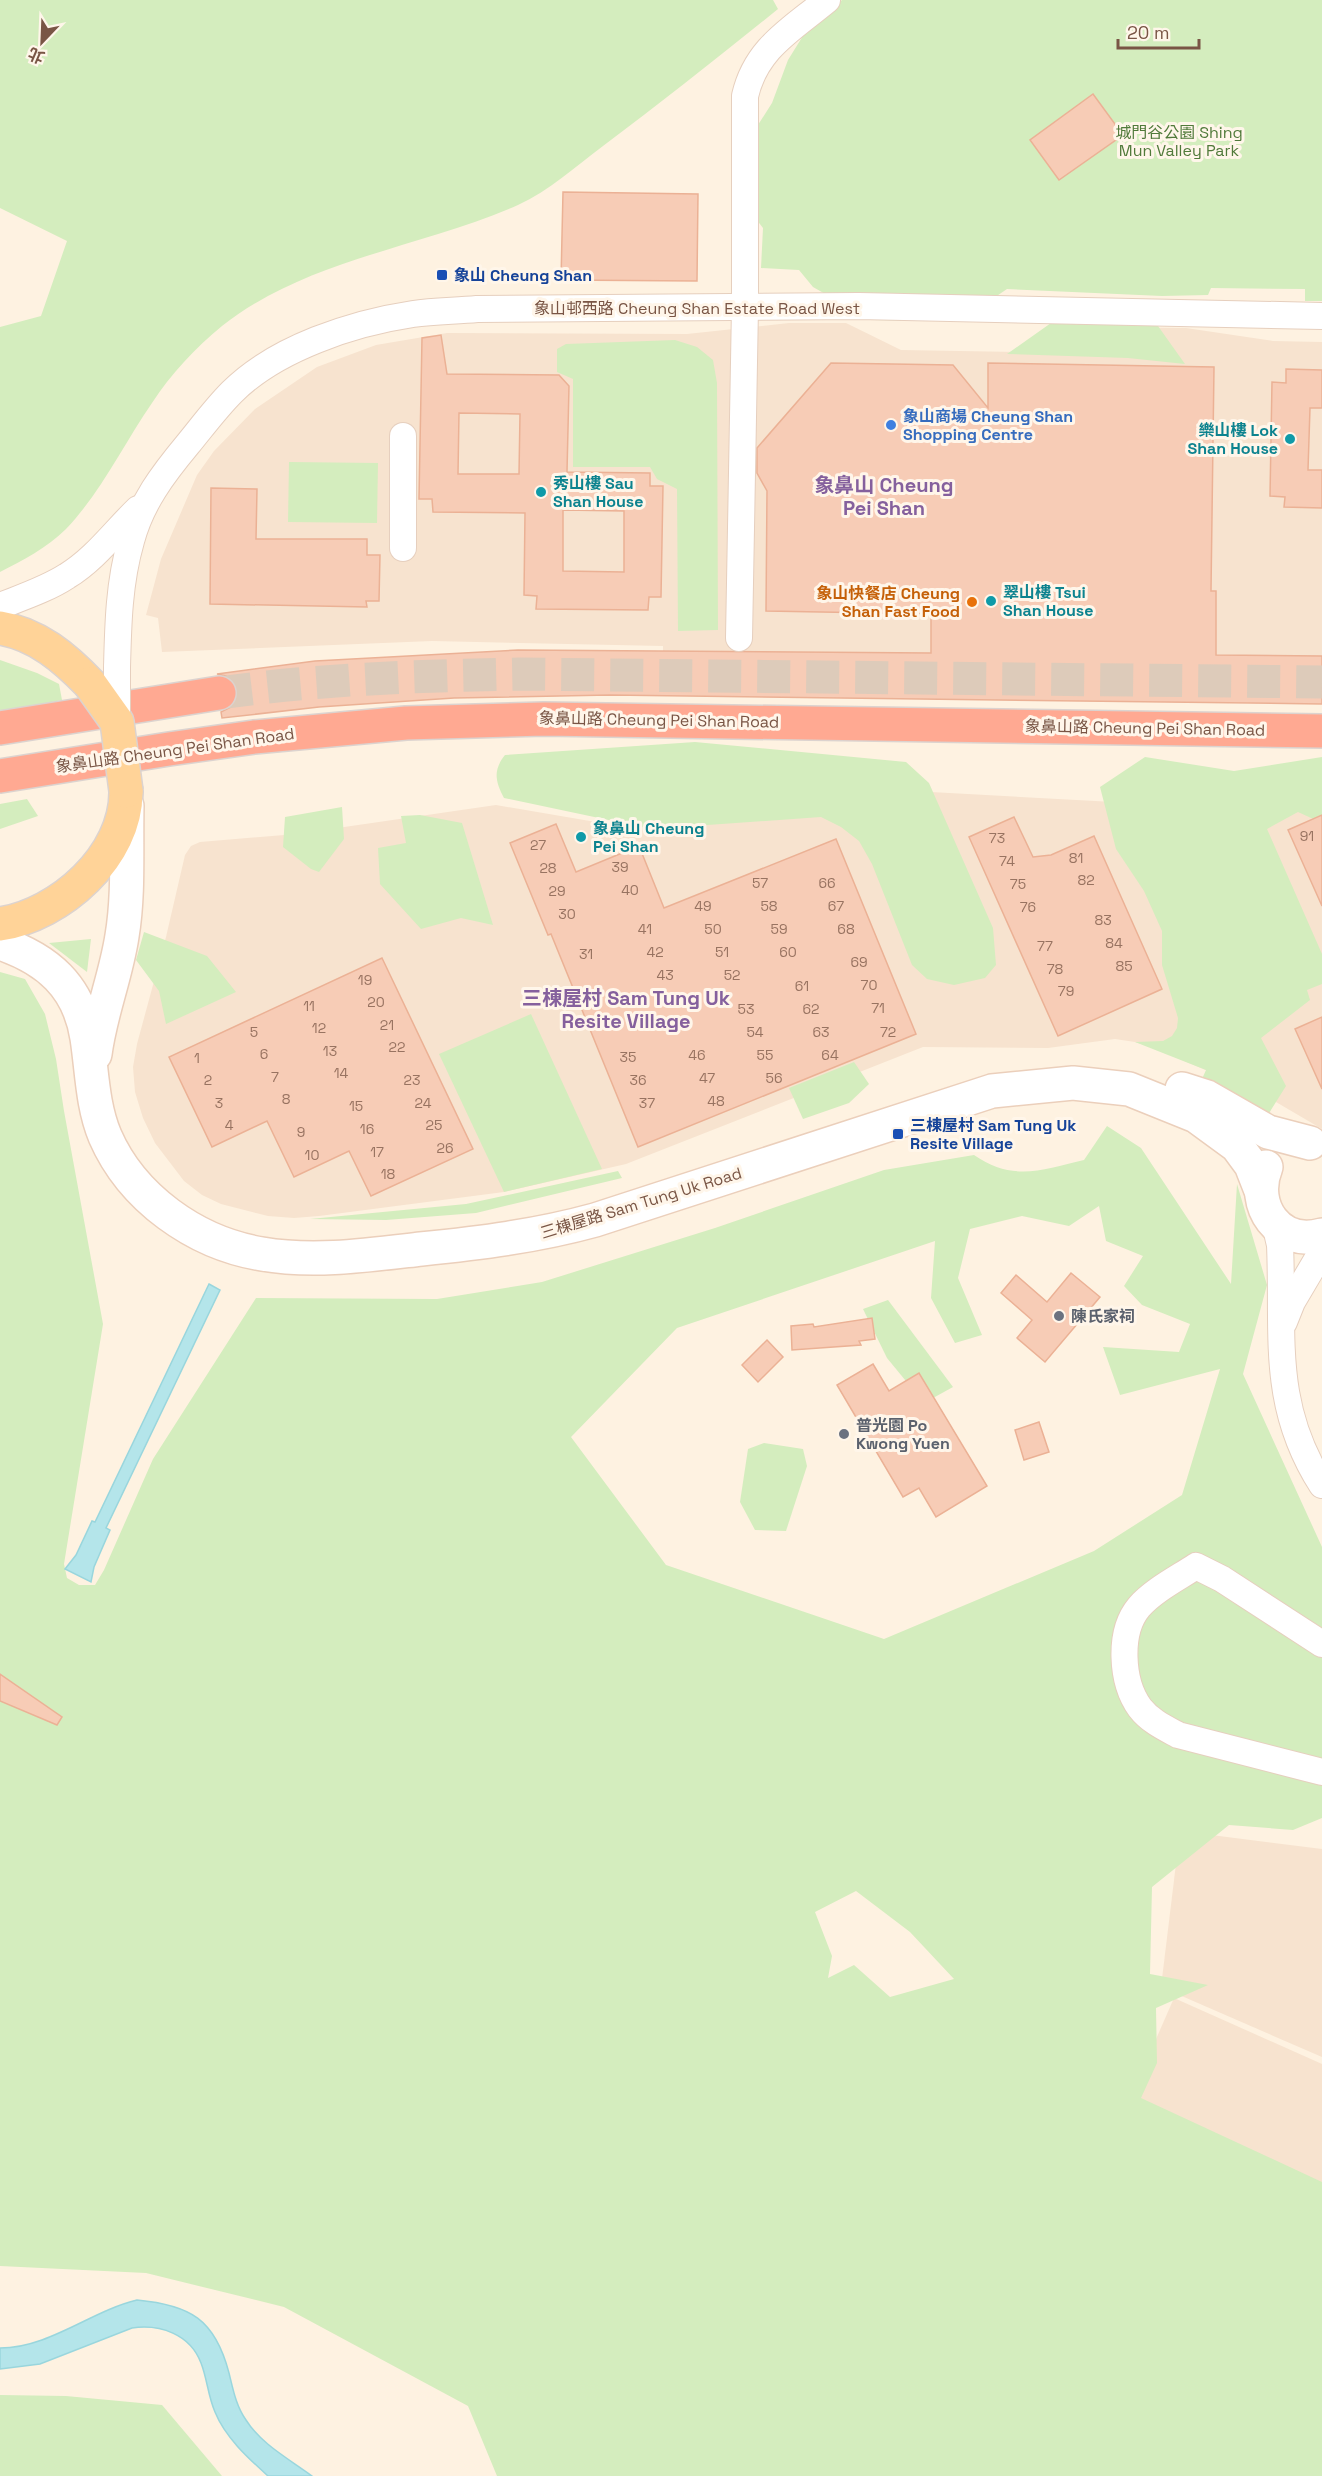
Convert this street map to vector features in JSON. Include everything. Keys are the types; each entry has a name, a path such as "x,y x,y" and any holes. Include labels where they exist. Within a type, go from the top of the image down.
{"highway":[{"path":"0,728 219,693"},
{"name":"象鼻山路 Cheung Pei Shan Road","path":"0,776 292,732 406,723 544,718 1322,731"}],"main road":[{"path":"0,628 14,630 33,638 54,651 90,684 117,722 126,797 112,843 102,860 78,886 36,915 0,924"}],"street":[{"path":"739,638 745,307 745,96 752,71 769,48 827,0"},
{"name":"象山邨西路 Cheung Shan Estate Road West","path":"117,722 117,668 123,574 131,540 145,503 161,477 232,391 259,371 295,350 352,328 416,314 477,309 859,306 1322,316"},
{"path":"403,436 403,548"},
{"name":"象山邨西路 Cheung Shan Estate Road West","path":"0,606 46,588 69,575 100,549 145,503"},
{"name":"三棟屋路 Sam Tung Uk Road","path":"91,1077 97,1036 122,938 126,897 126,797"},
{"name":"三棟屋路 Sam Tung Uk Road","path":"0,943 34,958 52,970 65,985 77,1006 86,1035 91,1077 105,1135 120,1164 144,1193 168,1216 209,1238 261,1254 303,1257 352,1256 504,1241 548,1233 595,1220 992,1091 1073,1083 1129,1089 1162,1086 1186,1089 1207,1097 1268,1132 1316,1145"},
{"name":"三棟屋路 Sam Tung Uk Road","path":"1129,1089 1196,1116 1225,1136 1237,1146 1251,1165 1265,1202"},
{"path":"1316,1145 1289,1147 1272,1159 1262,1177 1265,1202 1280,1245 1281,1368 1297,1436 1322,1485"},
{"path":"1265,1202 1283,1231 1305,1237 1322,1235"},
{"path":"1280,1339 1288,1310 1322,1251"},
{"path":"1322,1644 1222,1579 1196,1566 1165,1586 1139,1607 1128,1629 1125,1647 1128,1682 1140,1708 1159,1725 1178,1735 1322,1772"}],"shaded area":[{"path":"789,323 846,323 901,350 1022,352 1077,327 1186,328 1273,341 1322,342 1322,661 663,654 663,646 432,641 162,652 158,618 146,615 161,559 197,475 214,451 255,409 317,367 376,345 447,333 687,334"},
{"path":"790,763 931,792 1279,811 1322,787 1322,1129 1264,1095 1154,1048 1115,1039 1048,1048 923,1047 626,1164 504,1192 319,1216 294,1218 268,1216 221,1204 202,1195 184,1181 155,1143 143,1118 135,1092 133,1067 185,855 191,846 200,842 296,834 496,805 625,827"},
{"path":"1180,1831 1322,1849 1322,2057 1161,1987"},
{"path":"1174,1998 1322,2064 1322,2193 1129,2101"}],"green space":[{"path":"0,0 773,0 778,9 647,113 541,193 481,220 365,256 290,285 255,303 222,326 193,352 159,392 91,499 66,529 43,548 0,572 0,327 41,316 67,241 0,208"},
{"name":"城門谷公園 Shing Mun Valley Park","path":"842,0 1322,0 1322,301 1305,301 1305,289 1211,288 1208,295 1162,296 1007,289 960,321 871,320 813,287 799,270 761,268 763,228 756,219 756,128 772,103 788,60 806,31"},
{"path":"1051,323 1158,326 1185,364 1128,358 1007,354"},
{"path":"675,340 697,347 713,360 717,383 718,630 678,631 677,489 657,479 650,467 573,467 573,379 557,372 557,349 566,344"},
{"path":"289,462 378,463 377,523 288,522"},
{"path":"0,660 37,673 59,684 62,700 0,712"},
{"path":"695,742 906,762 929,783 993,928 996,965 985,978 954,985 927,979 912,965 872,864 859,841 841,827 821,817 651,829 504,798 497,781 497,771 505,755"},
{"path":"1145,757 1234,771 1322,757 1322,823 1298,812 1267,829 1322,954 1322,984 1307,990 1310,1000 1261,1038 1286,1086 1266,1118 1202,1079 1206,1070 1135,1042 1163,1041 1172,1036 1177,1028 1178,1018 1162,965 1162,931 1144,891 1116,849 1100,787"},
{"path":"27,799 38,816 0,829 0,804"},
{"path":"342,807 344,839 319,872 311,869 283,847 285,817"},
{"path":"420,815 462,823 493,925 461,918 421,929 380,884 378,848 406,843 401,816"},
{"path":"144,932 207,956 236,992 166,1024 159,991 136,960"},
{"path":"91,939 87,972 49,943"},
{"path":"0,972 25,979 45,1014 56,1059 103,1324 64,1564 67,1578 79,1585 95,1585 104,1570 153,1459 256,1298 437,1299 542,1282 715,1228 884,1170 974,1155 1002,1169 1015,1171 1041,1170 1084,1160 1107,1126 1141,1148 1231,1284 1237,1184 1267,1285 1243,1374 1322,1547 1322,1818 1293,1830 1229,1825 1152,1887 1150,1974 1208,1985 1156,2008 1157,2063 1141,2098 1322,2182 1322,2476 497,2476 468,2406 284,2307 146,2273 0,2266","holes":["1099,1206 1106,1241 1143,1256 1124,1286 1142,1305 1190,1324 1179,1352 1103,1347 1120,1395 1220,1369 1182,1495 1094,1551 884,1639 666,1565 571,1437 677,1328 935,1241 931,1298 955,1343 982,1335 958,1278 970,1229 1022,1216 1069,1226","856,1891 910,1932 954,1979 890,1997 854,1965 828,1978 832,1956 815,1912"]},
{"path":"531,1014 602,1169 504,1192 439,1054"},
{"path":"854,1062 869,1084 849,1103 803,1119 789,1088"},
{"path":"618,1171 622,1178 476,1213 386,1220 310,1219 466,1204"},
{"path":"888,1300 953,1387 924,1403 887,1358 863,1309"},
{"path":"764,1443 803,1449 807,1466 786,1531 755,1530 740,1502 748,1449"},
{"path":"0,2395 66,2396 162,2405 222,2476 0,2476"}],"water":[{"path":"209,1284 220,1290 106,1528 110,1530 94,1567 91,1582 65,1569 76,1555 92,1521 95,1522"},
{"path":"137,2300 156,2302 186,2311 208,2327 223,2355 237,2403 252,2429 267,2444 312,2476 268,2476 238,2447 219,2421 196,2353 182,2338 173,2333 153,2328 132,2328 40,2364 0,2369 0,2348 36,2342 103,2312"}],"building":[{"path":"1093,94 1123,135 1059,180 1030,140"},
{"path":"563,192 698,194 697,281 561,280"},
{"name":"秀山樓 Sau Shan House","path":"441,335 447,374 559,375 569,386 567,472 650,473 650,486 663,486 661,597 649,597 648,610 536,609 537,596 524,595 525,513 433,512 432,499 419,499 422,338","holes":["459,413 520,414 519,474 458,474","563,510 624,511 624,572 563,571"]},
{"path":"831,363 953,365 988,408 988,363 1214,367 1211,591 1216,591 1216,655 1322,656 1322,704 610,695 454,698 319,707 222,718 221,712 231,707 237,699 238,691 233,681 217,674 315,661 518,650 931,653 931,614 766,611 767,491 757,473 757,448"},
{"name":"樂山樓 Lok Shan House","path":"1286,369 1322,370 1322,408 1310,408 1308,470 1322,470 1322,508 1284,507 1285,497 1270,496 1272,382 1286,383"},
{"path":"211,488 257,489 256,539 367,539 367,555 380,555 379,601 366,601 367,607 210,604"},
{"path":"1322,815 1322,906 1288,830"},
{"path":"1014,817 1033,857 1051,855 1094,836 1162,989 1058,1036 969,837"},
{"path":"556,824 576,872 639,846 664,908 836,839 916,1034 638,1147 551,934 548,935 510,843"},
{"path":"382,958 473,1149 371,1196 349,1151 294,1177 267,1121 212,1147 169,1057"},
{"path":"1322,1017 1322,1089 1295,1029"},
{"path":"1071,1273 1100,1297 1045,1362 1017,1338 1032,1320 1001,1293 1016,1275 1047,1302"},
{"path":"872,1318 875,1339 859,1341 861,1345 792,1350 791,1326 813,1324 814,1327"},
{"path":"767,1340 783,1357 758,1382 742,1365"},
{"path":"873,1364 889,1391 919,1373 987,1486 936,1517 919,1488 903,1497 837,1385"},
{"path":"1039,1422 1049,1452 1024,1460 1015,1430"},
{"path":"0,1674 62,1717 57,1725 0,1701"}],"tunnel":[{"path":"219,693 331,681 519,674 1322,682"}],"place":[{"name":"象山 Cheung Shan","path":"442,275"},
{"name":"象山商場 Cheung Shan Shopping Centre","path":"891,425"},
{"name":"樂山樓 Lok Shan House","path":"1290,439"},
{"name":"秀山樓 Sau Shan House","path":"541,492"},
{"name":"翠山樓 Tsui Shan House","path":"991,601"},
{"name":"象山快餐店 Cheung Shan Fast Food","path":"972,602"},
{"name":"象鼻山 Cheung Pei Shan","path":"581,837"},
{"name":"三棟屋村 Sam Tung Uk Resite Village","path":"898,1134"},
{"name":"陳氏家祠","path":"1059,1316"},
{"name":"普光園 Po Kwong Yuen","path":"844,1434"}],"district":[{"name":"象鼻山 Cheung Pei Shan","path":"884,496"},
{"name":"三棟屋村 Sam Tung Uk Resite Village","path":"626,1010"}]}
